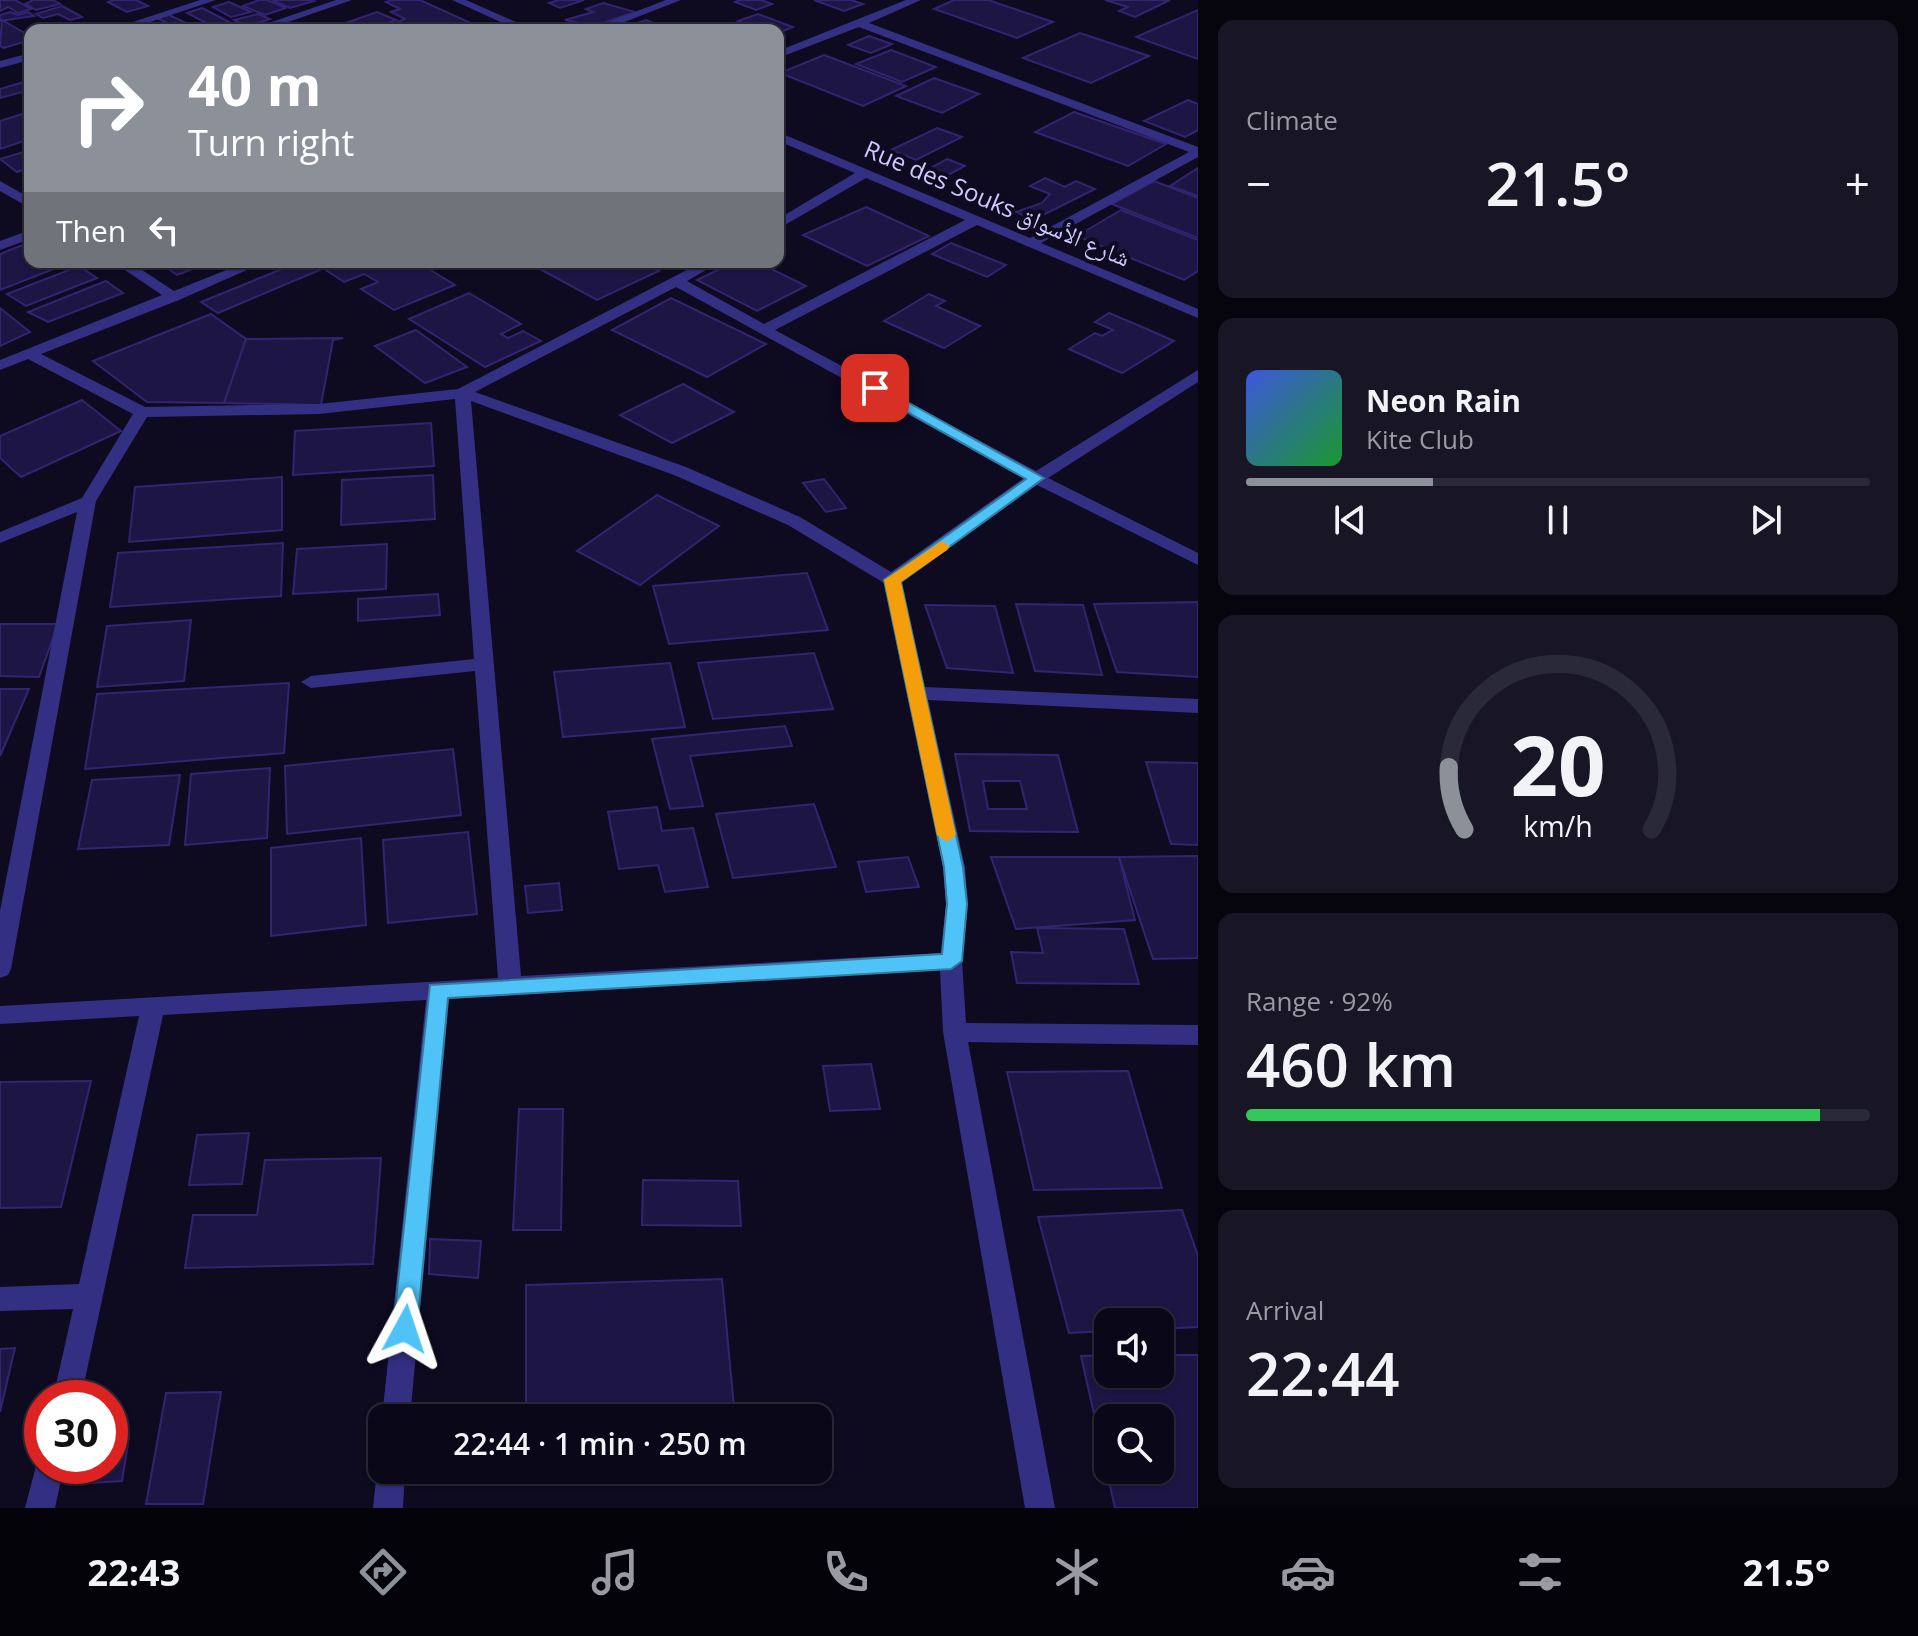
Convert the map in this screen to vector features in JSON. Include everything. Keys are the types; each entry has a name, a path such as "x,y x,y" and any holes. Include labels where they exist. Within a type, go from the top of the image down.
{"street":[{"path":"133,24 211,0"},
{"path":"273,24 347,0"},
{"path":"457,0 514,24"},
{"path":"610,24 676,0"},
{"path":"784,53 916,0"},
{"path":"860,23 1198,152"},
{"path":"0,65 24,58"},
{"name":"Rue des Souks شارع الأسواق","path":"784,138 1198,314"},
{"path":"1030,243 1198,152"},
{"path":"784,221 866,172"},
{"path":"0,185 24,200"},
{"path":"765,329 976,220"},
{"path":"0,246 24,236"},
{"path":"129,268 174,297"},
{"path":"0,365 244,268"},
{"path":"28,353 142,412 319,409 462,393 702,268"},
{"path":"677,282 1036,478 1198,560"},
{"path":"892,580 1036,478 1198,375"},
{"path":"462,393 694,478 794,521 892,580 954,867 957,904 951,961 955,1032 1040,1508"},
{"path":"462,393 510,985"},
{"path":"0,969 88,501 142,412"},
{"path":"0,538 88,501"},
{"path":"311,682 484,664"},
{"path":"917,693 1198,706"},
{"path":"0,1015 951,961"},
{"path":"397,1404 438,990"},
{"path":"71,1380 153,1007"},
{"path":"955,1032 1198,1035"},
{"path":"0,1299 91,1296"},
{"path":"40,1508 46,1484"},
{"path":"388,1508 390,1484"}],"building":[{"path":"0,0 15,0 31,9 18,13 8,7 0,11"},
{"path":"33,0 53,0 60,4 36,10 25,4"},
{"path":"136,0 148,6 127,12 108,2"},
{"path":"259,0 286,8 265,15 243,6"},
{"path":"272,0 312,0 314,1 290,8"},
{"path":"420,0 473,24 392,24 405,19 391,12 400,9 386,2"},
{"path":"584,0 560,8 549,3"},
{"path":"761,0 772,4 756,10 735,2"},
{"path":"814,0 851,0 863,4 844,11"},
{"path":"954,0 988,0 1053,22 1017,38 934,9"},
{"path":"1105,0 1170,0 1135,17 1119,11 1128,7"},
{"path":"229,2 251,12 231,17 213,7"},
{"path":"603,3 635,12 600,24 565,20 593,12 586,9"},
{"path":"62,6 82,17 70,20 58,14 43,18 36,14"},
{"path":"202,8 233,24 208,24 187,13"},
{"path":"1198,10 1198,59 1136,37"},
{"path":"10,12 18,15 28,12 34,16 0,21 0,15"},
{"path":"377,12 396,20 384,24 342,24"},
{"path":"258,14 270,19 253,24 234,20"},
{"path":"758,14 793,27 784,31 784,24 746,24 738,21"},
{"path":"169,15 188,24 169,24 157,18"},
{"path":"2,20 24,33 24,42 4,48 0,46"},
{"path":"646,20 656,24 634,24"},
{"path":"1080,33 1149,56 1091,83 1023,58"},
{"path":"869,36 892,44 871,53 848,45"},
{"path":"891,50 936,67 902,82 856,64"},
{"path":"824,55 906,86 863,106 784,75 784,71"},
{"path":"934,78 979,94 942,113 896,96"},
{"path":"24,82 24,92 0,98 0,89"},
{"path":"1188,100 1198,104 1198,130 1185,137 1144,121"},
{"path":"1074,112 1166,144 1128,166 1035,132"},
{"path":"24,113 24,141 0,149 0,121"},
{"path":"937,128 962,137 916,160 891,150"},
{"path":"24,152 24,169 17,172 0,159"},
{"path":"947,159 965,166 939,180 921,173"},
{"path":"1198,168 1198,196 1170,186"},
{"path":"1045,178 1065,187 1076,181 1095,189 1033,220 1016,212 1042,203 1050,194 1030,186"},
{"path":"1154,181 1198,198 1198,238 1112,204"},
{"path":"866,207 929,236 867,266 803,235"},
{"path":"1121,210 1198,240 1198,271 1184,280 1077,236"},
{"path":"951,243 1006,265 987,277 932,254"},
{"path":"24,244 24,268 56,268 0,290 0,254"},
{"path":"74,268 82,268 97,278 26,306 7,294"},
{"path":"167,268 195,268 177,275"},
{"path":"284,268 322,269 218,313 201,302"},
{"path":"323,268 427,268 455,285 394,310 361,289 378,282 364,274 344,282"},
{"path":"538,268 653,268 659,271 597,300"},
{"path":"722,268 769,268 806,286 757,311 697,280"},
{"path":"106,281 123,293 48,322 28,312"},
{"path":"469,293 521,324 501,334 508,338 523,331 541,341 485,367 409,319"},
{"path":"929,294 945,301 936,306 980,326 944,348 884,321"},
{"path":"671,298 766,344 707,377 612,330"},
{"path":"0,308 30,332 0,346"},
{"path":"1109,313 1174,341 1122,373 1069,349 1095,333 1102,336 1113,330 1095,322"},
{"path":"211,314 246,339 224,403 147,402 93,361"},
{"path":"416,330 467,367 425,383 375,346"},
{"path":"343,338 333,340 321,405 224,403 246,339"},
{"path":"683,384 734,412 672,443 620,415"},
{"path":"82,400 121,431 21,477 0,458 0,436"},
{"path":"431,423 434,466 293,475 295,431"},
{"path":"433,475 435,519 341,525 342,480"},
{"path":"282,477 282,530 129,542 135,487"},
{"path":"824,479 846,508 826,512 803,483"},
{"path":"657,495 719,526 640,585 577,551"},
{"path":"283,543 281,596 110,607 118,553"},
{"path":"387,544 386,589 293,594 297,549"},
{"path":"807,573 828,630 669,644 653,586"},
{"path":"438,594 440,615 358,621 358,599"},
{"path":"1198,602 1198,677 1117,672 1094,604"},
{"path":"1016,604 1083,605 1102,675 1035,671"},
{"path":"925,605 995,606 1013,673 947,668"},
{"path":"191,620 184,681 97,687 107,626"},
{"path":"0,624 58,624 39,677 0,676"},
{"path":"814,653 833,709 713,719 698,663"},
{"path":"670,663 685,727 563,737 554,672"},
{"path":"289,683 284,753 85,769 97,694"},
{"path":"0,689 29,689 0,756"},
{"path":"785,726 792,746 690,756 703,806 670,809 652,739"},
{"path":"453,749 461,815 287,834 285,766"},
{"path":"955,754 1058,755 1078,832 970,831","holes":["983,781 1020,781 1027,809 988,809"]},
{"path":"1146,762 1198,763 1198,845 1171,844"},
{"path":"270,768 267,838 185,845 191,774"},
{"path":"180,775 169,845 78,849 92,780"},
{"path":"814,804 836,867 733,878 716,814"},
{"path":"657,807 662,831 693,828 708,887 665,892 658,865 619,869 608,812"},
{"path":"468,832 477,914 388,923 383,840"},
{"path":"361,838 366,925 271,936 271,848"},
{"path":"1198,856 1198,958 1153,959 1119,857"},
{"path":"908,857 919,887 866,892 858,862"},
{"path":"991,857 1119,857 1135,920 1016,929"},
{"path":"559,883 562,910 528,913 525,886"},
{"path":"1037,928 1124,929 1139,984 1017,983 1011,952 1043,953"},
{"path":"871,1064 880,1109 830,1111 823,1066"},
{"path":"1128,1071 1162,1188 1034,1190 1007,1072"},
{"path":"91,1081 61,1207 0,1208 0,1082"},
{"path":"519,1109 563,1109 561,1230 513,1230"},
{"path":"249,1133 242,1184 189,1185 197,1135"},
{"path":"381,1158 373,1264 185,1268 193,1215 257,1215 265,1160"},
{"path":"643,1180 738,1181 741,1226 642,1225"},
{"path":"1182,1210 1198,1256 1198,1327 1174,1328 1174,1308 1094,1308 1094,1332 1069,1333 1038,1217"},
{"path":"430,1239 481,1241 478,1278 429,1274"},
{"path":"722,1279 734,1404 526,1404 526,1285"},
{"path":"15,1348 0,1412 0,1349"},
{"path":"1174,1355 1198,1355 1198,1508 1115,1508 1110,1484 1174,1484 1174,1404 1094,1404 1094,1414 1081,1356 1094,1356 1094,1388 1174,1388"},
{"path":"221,1392 203,1504 146,1504 166,1393"}],"slow traffic":[{"path":"942,546 892,580 947,835"}],"route":[{"path":"405,1329 438,990 951,961 957,904 954,867 892,580 1036,478 875,388"}]}
